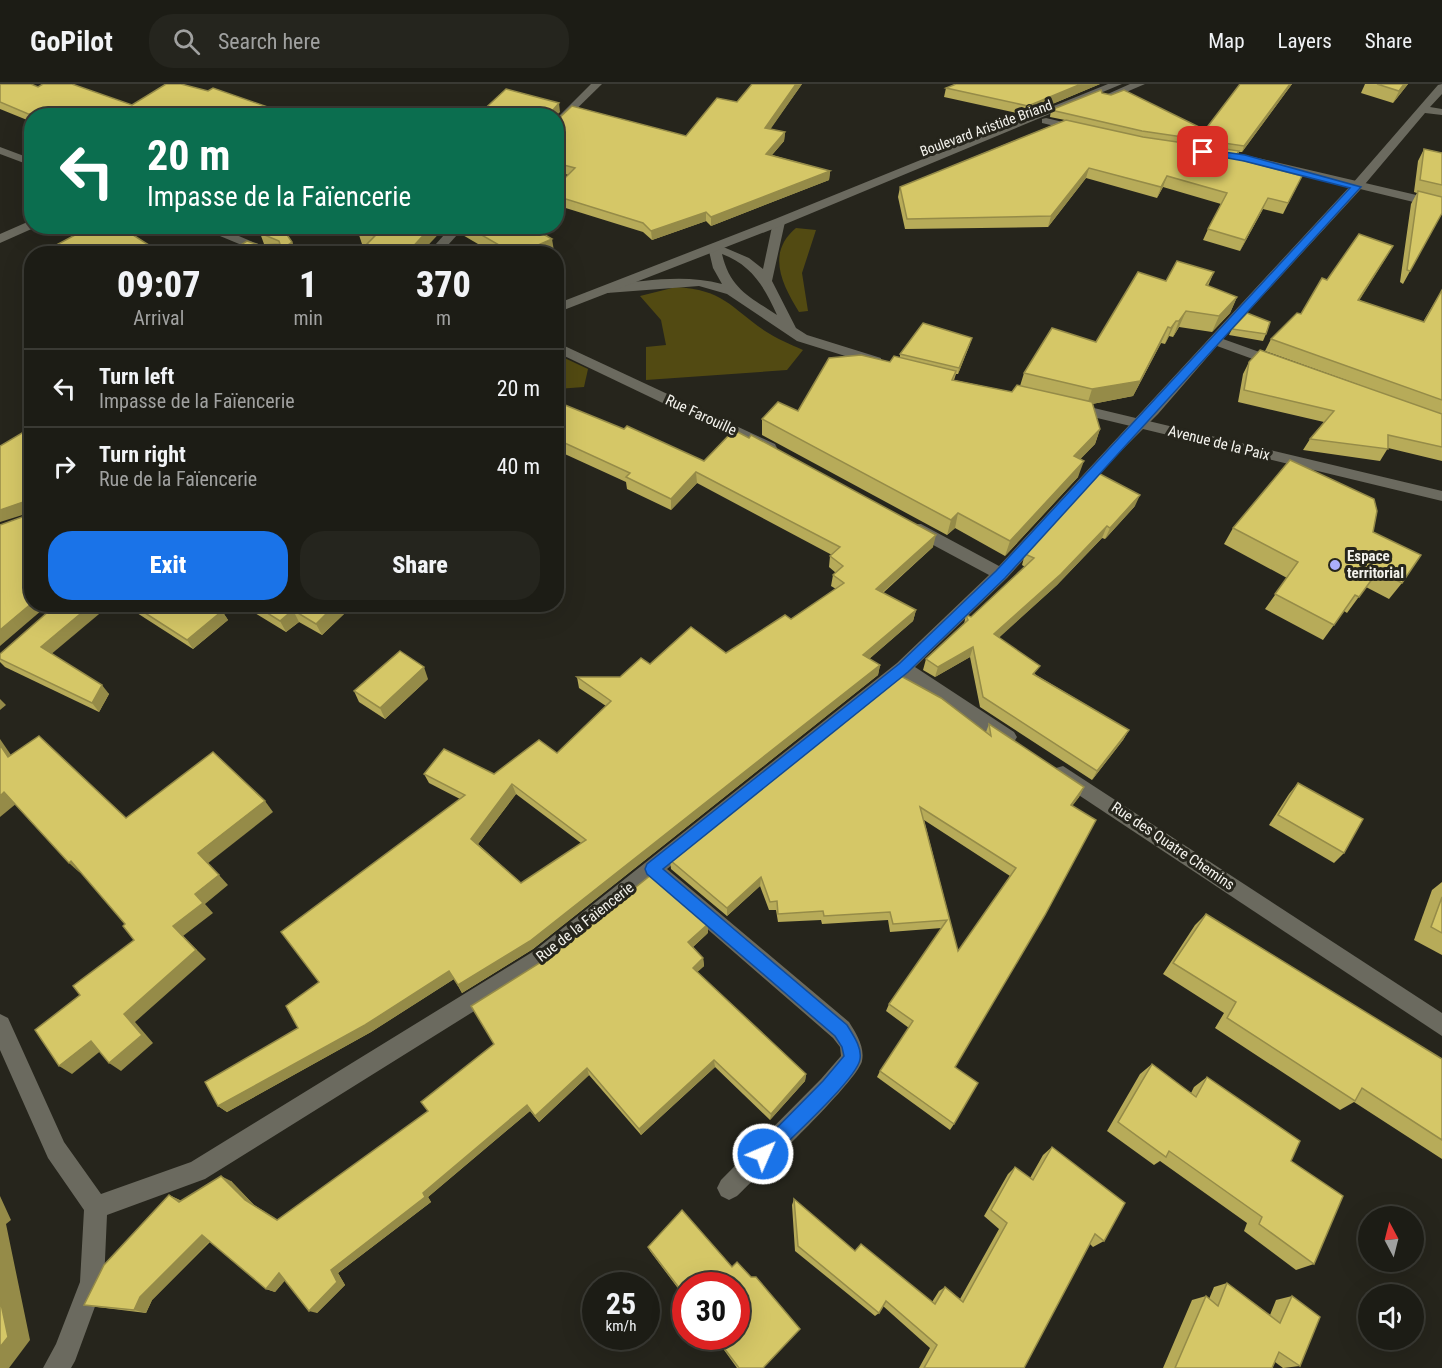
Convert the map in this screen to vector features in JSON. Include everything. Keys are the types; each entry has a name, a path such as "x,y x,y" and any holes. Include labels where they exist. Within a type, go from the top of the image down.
{"street":[{"path":"564,118 597,84"},
{"name":"Boulevard Aristide Briand","path":"564,306 779,222 1117,84"},
{"name":"Boulevard Aristide Briand","path":"841,197 1140,84"},
{"name":"Rue de la Faïencerie","path":"96,1207 197,1171 541,958 903,668 1001,574 1356,187 1442,87"},
{"path":"1424,110 1442,112"},
{"path":"1046,121 1090,132"},
{"path":"0,150 24,159"},
{"path":"1198,151 1245,158 1356,187 1442,205"},
{"path":"767,279 779,222"},
{"path":"0,239 24,228"},
{"path":"223,234 255,246"},
{"path":"440,246 452,234"},
{"path":"714,247 747,261 767,279 790,330"},
{"path":"714,247 719,268 732,291"},
{"path":"607,289 699,282 732,291 790,330 830,348 888,364"},
{"path":"1214,340 1289,367"},
{"name":"Rue Farouille","path":"564,350 782,455"},
{"name":"Avenue de la Paix","path":"1055,404 1442,496"},
{"path":"896,517 1001,574"},
{"path":"903,668 1020,745"},
{"name":"Rue des Quatre Chemins","path":"1050,765 1442,1025"},
{"path":"652,869 841,1030 850,1044 852,1059 829,1087 729,1188"},
{"path":"0,1025 6,1052 56,1150 96,1207 92,1282 66,1352 56,1368"}],"shaded area":[{"path":"796,228 816,230 802,273 808,311 799,312 787,291 779,258 781,248"},
{"path":"676,287 716,296 770,334 803,350 787,370 646,380 646,347 666,345 661,320 640,296"},
{"path":"564,358 588,369 584,387 564,388"}],"building":[{"path":"0,84 31,84 38,87 43,84 72,84 132,105 166,84 181,84 208,91 213,88 271,108 24,108 24,112 0,102"},
{"path":"752,84 796,84 765,128 785,132 766,154 830,171 711,217 706,212 651,231 643,223 564,198 564,179 575,168 564,165 564,114 572,106 686,136 717,98 737,102"},
{"path":"956,84 1081,84 1028,106 946,88"},
{"path":"1240,84 1290,84 1244,146 1142,131 1051,110 1101,90 1102,93 1111,95 1124,90 1205,130"},
{"path":"1377,84 1404,84 1399,91"},
{"path":"506,89 559,103 555,108 486,108"},
{"path":"1066,120 1143,137 1239,151 1234,158 1302,176 1288,203 1268,198 1245,240 1208,229 1227,193 1167,176 1161,187 1089,168 1051,216 907,219 900,187"},
{"path":"1424,149 1442,153 1442,185 1420,180"},
{"path":"1418,191 1442,197 1442,213 1410,271 1407,270"},
{"path":"77,234 132,234 150,246 61,246 58,244"},
{"path":"262,234 286,234 292,242 286,246 239,246 247,241 259,245 280,244 279,241"},
{"path":"366,234 425,234 413,246 367,244 375,236"},
{"path":"480,234 543,234 552,239 536,246 501,246"},
{"path":"1359,234 1393,246 1358,300 1424,322 1442,290 1442,400 1271,339 1297,313 1301,314 1322,278 1327,280"},
{"path":"1177,261 1214,272 1206,285 1237,297 1219,316 1186,311 1179,321 1176,321 1171,328 1168,327 1140,381 1092,389 1024,373 1052,328 1096,342 1138,272 1166,281"},
{"path":"1247,313 1270,322 1266,334 1232,329"},
{"path":"923,323 972,338 959,368 900,354"},
{"path":"1260,350 1442,414 1442,447 1388,435 1388,449 1310,439 1334,411 1244,390 1249,362"},
{"path":"861,355 890,362 894,356 956,371 952,380 1012,392 1017,385 1092,402 1100,429 1074,456 1084,461 1010,541 958,513 951,520 762,419 778,402 798,411 829,358"},
{"path":"564,406 624,429 627,426 704,461 734,430 749,438 751,435 936,535 876,589 916,610 863,655 880,665 530,941 458,985 449,971 365,1025 218,1106 205,1082 298,1028 286,1006 319,982 281,932 465,795 424,774 444,749 494,774 539,740 557,753 611,701 577,677 620,677 641,658 650,664 691,627 726,653 785,615 791,619 844,583 833,575 843,566 830,556 840,547 696,472 671,499 626,477 630,473 564,443","holes":["512,784 586,840 521,883 471,839"]},
{"path":"24,432 24,502 0,510 0,446"},
{"path":"1290,460 1374,499 1377,511 1373,532 1421,555 1402,583 1378,571 1359,597 1355,595 1334,625 1275,594 1298,562 1233,528"},
{"path":"1098,473 1140,495 1110,528 1107,526 1061,574 994,634 1040,666 1033,674 1129,730 1097,771 983,697 973,647 938,667 926,659 968,620 966,615 971,617 1034,558 1025,554"},
{"path":"24,516 24,610 0,630 0,525"},
{"path":"48,612 83,612 41,647 102,685 92,703 0,659 0,654"},
{"path":"143,612 221,612 187,640"},
{"path":"266,612 291,612 280,621"},
{"path":"296,612 328,612 316,624"},
{"path":"400,651 424,667 380,708 354,691"},
{"path":"899,675 941,698 991,736 989,724 1084,787 1071,805 1096,820 1045,915 955,1067 978,1083 954,1124 880,1071 913,1021 889,1004 947,920 893,924 890,912 824,916 823,911 778,914 777,901 770,902 761,877 727,908 670,860","holes":["920,807 1016,868 958,951"]},
{"path":"39,736 126,818 213,752 265,801 198,853 219,875 195,894 203,903 173,926 196,950 124,1014 142,1035 109,1063 91,1041 59,1066 35,1030 80,995 73,986 134,940 123,926 125,924 71,861 69,863 4,792 0,796 0,745 8,757"},
{"path":"1298,783 1363,819 1344,853 1278,815"},
{"path":"651,875 708,924 688,942 703,958 693,968 806,1074 771,1114 714,1060 639,1129 587,1068 535,1116 527,1105 423,1193 425,1197 331,1270 337,1282 309,1311 279,1273 266,1289 202,1235 140,1297 134,1310 84,1305 104,1265 169,1195 179,1202 221,1176 245,1200 277,1220 428,1111 421,1102 494,1044 471,1006 546,959"},
{"path":"1442,897 1442,933 1431,927"},
{"path":"1206,914 1442,1059 1442,1140 1362,1088 1355,1101 1227,1018 1236,1002 1173,963"},
{"path":"1152,1064 1196,1097 1207,1077 1300,1141 1291,1161 1343,1196 1314,1264 1259,1224 1262,1217 1169,1151 1166,1157 1118,1122"},
{"path":"1052,1147 1125,1203 1104,1241 1095,1234 1024,1368 924,1368 937,1345 886,1301 879,1313 798,1246 794,1199 855,1251 861,1244 935,1304 945,1287 963,1302 1007,1223 991,1210 1015,1167 1033,1180"},
{"path":"682,1210 732,1267 737,1262 746,1272 672,1272 672,1279 648,1247"},
{"path":"750,1276 756,1277 800,1329 763,1368 739,1368 726,1350 750,1350"},
{"path":"1227,1283 1280,1323 1292,1296 1320,1317 1300,1366 1279,1352 1272,1368 1175,1368 1206,1296 1218,1306"},
{"path":"0,1299 8,1337 0,1347"}],"place":[{"name":"Espace territorial","path":"1335,565"}],"route":[{"path":"763,1154 829,1087 852,1059 850,1044 841,1030 652,869 903,668 1001,574 1109,454 1153,411 1214,340 1356,187 1245,158 1203,152"}]}
